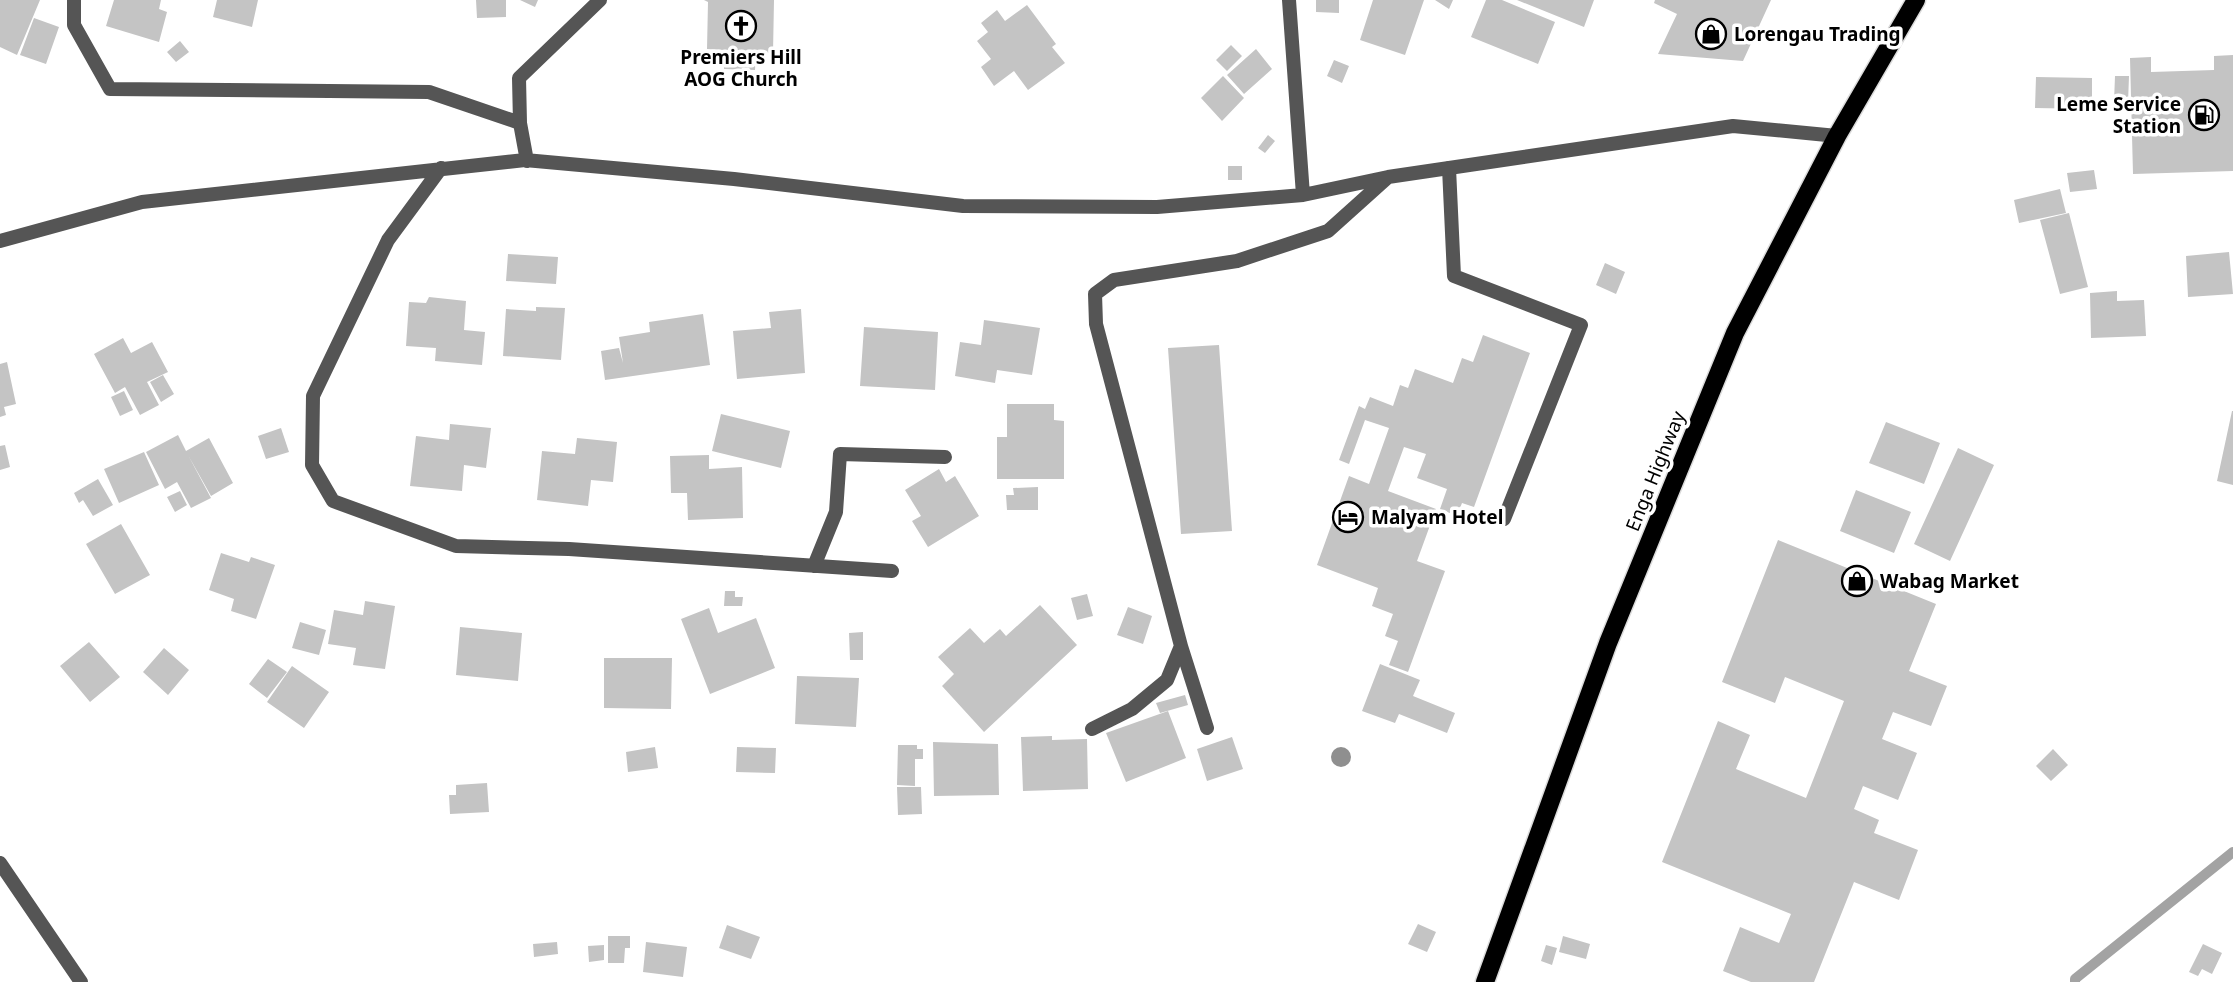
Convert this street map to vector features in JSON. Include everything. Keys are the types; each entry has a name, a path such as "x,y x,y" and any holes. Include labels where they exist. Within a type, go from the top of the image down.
{"main road":[{"name":"Enga Highway","path":"1485,982 1608,643 1735,333 1837,136 1916,0"}],"street":[{"path":"74,0 74,25 110,89 429,92 520,123"},
{"path":"527,161 520,123 519,78 600,0"},
{"path":"1289,0 1303,195"},
{"path":"0,241 142,202 441,168 527,161 734,178 963,206 1157,207 1303,195 1388,177 1733,127 1837,136"},
{"path":"441,168 388,240 313,396 312,465 333,501 456,546 569,549 892,572"},
{"path":"1449,168 1454,276 1581,325 1504,519"},
{"path":"1207,728 1181,646 1096,324 1095,294 1114,280 1237,261 1328,232 1388,177"},
{"path":"814,566 836,512 840,454 945,457"},
{"path":"1092,729 1132,709 1167,680 1181,646"},
{"path":"0,863 81,982"}],"building":[{"path":"0,0 40,0 17,55 0,47"},
{"path":"114,0 161,0 159,9 167,12 159,42 106,26"},
{"path":"217,0 258,0 252,27 213,17"},
{"path":"476,0 506,0 506,17 477,18"},
{"path":"520,0 538,0 535,7"},
{"name":"Premiers Hill AOG Church","path":"704,0 774,0 773,53 756,53 755,70 724,69 724,50 707,49 708,2"},
{"path":"1316,0 1339,0 1339,13 1316,12"},
{"path":"1373,0 1424,0 1405,55 1360,40"},
{"path":"1435,0 1453,0 1449,9"},
{"path":"1486,0 1502,0 1555,22 1538,64 1471,37"},
{"path":"1517,0 1594,0 1584,27"},
{"name":"Lorengau Trading","path":"1655,0 1771,0 1743,61 1658,54 1677,14 1654,3"},
{"path":"1027,5 1056,44 1052,47 1065,63 1028,90 1014,71 994,86 981,67 991,59 977,41 988,32 981,23 997,10 1005,21"},
{"path":"34,18 59,27 46,64 20,55"},
{"path":"180,41 189,52 176,62 167,52"},
{"path":"1231,45 1242,56 1227,71 1216,60"},
{"path":"1256,49 1272,69 1244,94 1227,75"},
{"path":"2233,55 2233,171 2133,174 2130,58 2151,57 2151,72 2214,70 2214,56"},
{"path":"1334,60 1349,66 1342,83 1327,76"},
{"path":"1223,76 1244,98 1222,121 1201,98"},
{"path":"2115,76 2129,76 2128,103 2114,102"},
{"path":"2036,77 2092,78 2092,109 2035,108"},
{"path":"1268,135 1275,141 1265,153 1258,148"},
{"path":"1228,166 1242,166 1242,180 1228,180"},
{"path":"2094,170 2097,189 2070,192 2067,173"},
{"path":"2060,189 2066,213 2019,223 2014,200"},
{"path":"2069,213 2088,287 2060,294 2040,220"},
{"path":"2229,252 2233,294 2188,297 2186,256"},
{"path":"508,254 558,257 556,284 506,281"},
{"path":"1605,263 1625,272 1616,294 1596,285"},
{"path":"2117,291 2117,301 2144,300 2146,336 2091,338 2090,293"},
{"path":"429,297 466,301 464,330 485,332 482,365 435,361 436,348 406,346 409,302 426,303"},
{"path":"536,307 565,308 561,360 503,356 506,309 536,311"},
{"path":"801,309 805,373 737,379 733,331 771,328 769,312"},
{"path":"703,314 710,365 605,380 601,351 619,348 623,363 619,337 650,332 649,322"},
{"path":"984,320 1040,328 1032,375 997,370 995,383 955,376 960,342 981,345"},
{"path":"864,327 938,332 935,390 860,386"},
{"path":"1483,335 1530,353 1474,507 1462,503 1457,516 1440,509 1447,489 1417,478 1426,454 1404,447 1388,491 1436,509 1417,561 1445,571 1408,672 1389,665 1398,641 1385,636 1393,614 1372,606 1378,588 1317,565 1349,476 1369,484 1389,428 1365,420 1349,464 1339,460 1359,406 1365,409 1370,397 1393,406 1400,385 1408,388 1415,369 1453,383 1462,358 1473,362"},
{"path":"123,338 131,353 152,342 168,372 147,382 159,405 140,415 125,387 115,393 94,354"},
{"path":"1219,345 1232,531 1181,534 1168,348"},
{"path":"7,362 16,404 4,407 6,415 0,417 0,364"},
{"path":"163,375 174,394 161,402 150,382"},
{"path":"124,391 133,410 120,416 111,397"},
{"path":"1007,404 1054,404 1054,420 1064,421 1064,479 997,479 997,437 1007,437"},
{"path":"2233,411 2233,485 2217,481"},
{"path":"721,414 790,431 781,468 712,451"},
{"path":"1886,422 1940,443 1924,484 1869,463"},
{"path":"450,424 491,428 486,468 464,465 462,491 410,486 416,436 449,440"},
{"path":"281,428 289,452 266,459 258,436"},
{"path":"178,435 186,451 209,438 233,483 211,496 188,455 211,498 191,508 177,482 165,489 146,452"},
{"path":"577,438 617,442 613,482 591,480 588,506 537,500 542,451 575,454"},
{"path":"5,445 10,467 0,470 0,446"},
{"path":"1958,448 1994,465 1950,561 1914,544"},
{"path":"144,452 159,485 119,503 104,469"},
{"path":"709,455 709,469 742,467 743,518 688,520 687,493 671,493 670,456"},
{"path":"939,469 946,482 955,476 979,516 928,547 912,521 921,516 905,490"},
{"path":"98,479 113,505 93,516 83,500 79,503 74,493"},
{"path":"1038,487 1038,510 1007,510 1006,495 1014,495 1013,488"},
{"path":"1856,490 1911,512 1894,553 1840,531"},
{"path":"180,491 187,505 175,512 167,497"},
{"path":"121,524 150,575 115,594 86,544"},
{"path":"1778,540 1936,604 1909,671 1947,686 1931,726 1893,712 1882,739 1917,753 1898,800 1863,786 1854,809 1879,820 1874,833 1918,850 1899,900 1854,882 1814,982 1751,982 1723,971 1740,927 1779,943 1791,914 1662,862 1718,721 1750,735 1736,769 1806,798 1844,701 1785,677 1775,703 1722,682"},
{"path":"221,553 249,562 251,557 275,565 256,619 231,611 234,599 209,590"},
{"path":"725,591 735,591 735,597 743,597 742,606 724,606"},
{"path":"1087,594 1093,616 1077,620 1071,598"},
{"path":"365,601 395,606 385,669 353,665 356,648 328,644 334,610 363,615"},
{"path":"1040,605 1077,645 984,732 942,686 954,674 938,657 970,628 984,643 1000,629 1006,636"},
{"path":"1128,607 1152,616 1143,644 1117,635"},
{"path":"709,608 718,633 756,618 775,668 710,694 681,619"},
{"path":"300,622 326,630 319,655 292,648"},
{"path":"460,627 522,633 518,681 456,675"},
{"path":"863,632 863,660 850,660 849,633"},
{"path":"89,642 120,677 90,702 60,666"},
{"path":"164,648 189,670 168,695 143,672"},
{"path":"604,658 672,658 671,709 604,708"},
{"path":"268,659 287,672 267,698 249,684"},
{"path":"1380,664 1420,680 1413,696 1455,713 1447,733 1399,714 1395,723 1362,711"},
{"path":"292,666 329,692 304,728 267,702"},
{"path":"797,676 859,678 856,727 795,724"},
{"path":"1185,695 1188,705 1160,713 1156,703"},
{"path":"1168,711 1186,758 1126,782 1106,733"},
{"path":"1052,736 1052,740 1087,739 1088,789 1023,791 1021,737"},
{"path":"1232,737 1243,769 1207,781 1197,749"},
{"path":"933,742 998,744 999,795 934,796"},
{"path":"898,745 917,745 917,749 923,749 923,759 915,759 915,786 897,785"},
{"path":"655,747 658,768 628,772 626,752"},
{"path":"737,747 776,748 775,773 736,772"},
{"path":"2053,749 2068,765 2051,781 2036,766"},
{"path":"487,783 489,812 450,814 449,795 456,795 456,785"},
{"path":"897,787 921,787 922,814 898,815"},
{"path":"1418,924 1436,932 1427,952 1408,944"},
{"path":"727,925 760,937 751,959 719,948"},
{"path":"608,936 630,936 630,948 625,948 624,963 608,963"},
{"path":"1563,936 1590,944 1586,959 1559,952"},
{"path":"557,942 558,954 534,957 533,944"},
{"path":"646,942 687,947 683,977 643,972"},
{"path":"2203,944 2222,953 2212,974 2202,969 2198,976 2189,972"},
{"path":"604,945 604,960 589,962 588,946"},
{"path":"1546,945 1557,948 1552,965 1541,961"}],"waterway":[{"path":"2075,982 2075,979 2233,852"}],"place":[{"name":"Premiers Hill AOG Church","path":"741,26"},
{"name":"Lorengau Trading","path":"1711,34"},
{"name":"Leme Service Station","path":"2204,115"},
{"name":"Malyam Hotel","path":"1348,517"},
{"name":"Wabag Market","path":"1857,581"}]}
